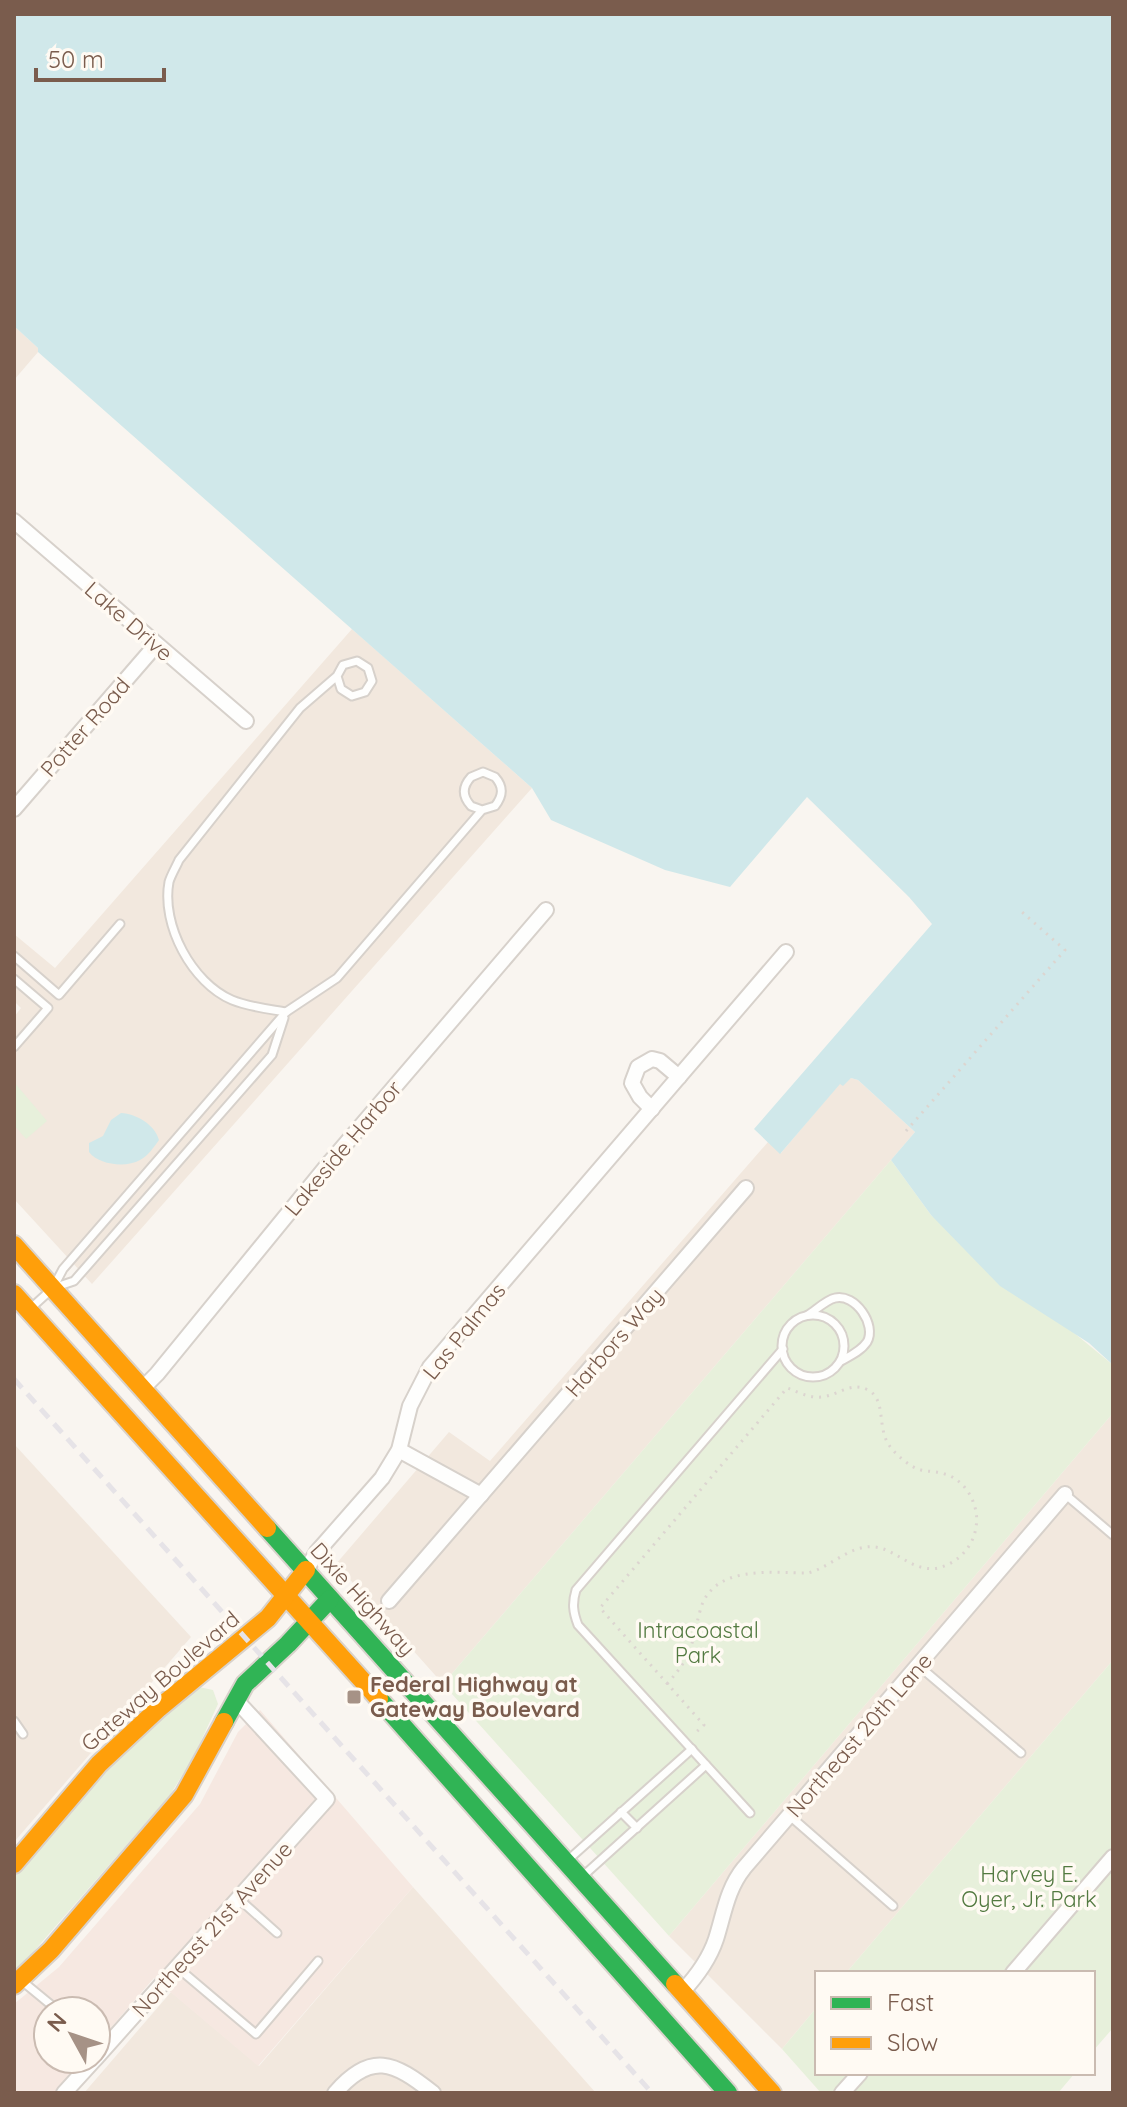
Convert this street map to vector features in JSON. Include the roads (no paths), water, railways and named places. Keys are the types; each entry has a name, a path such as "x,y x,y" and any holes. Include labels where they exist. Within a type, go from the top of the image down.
{"main road":[{"name":"Dixie Highway","path":"14,1245 772,2093"},
{"path":"14,1294 728,2093"},
{"name":"Gateway Boulevard","path":"14,1864 99,1764 126,1737 245,1638 286,1597 306,1570"},
{"path":"17,1982 51,1950 184,1795 235,1699 251,1677 330,1599"}],"street":[{"name":"Lake Drive","path":"14,521 246,721"},
{"name":"Potter Road","path":"14,809 156,645"},
{"name":"Lakeside Harbor","path":"143,1388 331,1161 546,910"},
{"name":"Las Palmas","path":"306,1570 317,1552 382,1478 399,1450 410,1406 430,1367 786,952"},
{"path":"652,1109 632,1083 638,1067 652,1059 660,1061 679,1077"},
{"name":"Harbors Way","path":"389,1601 746,1188"},
{"path":"399,1450 481,1495"},
{"name":"Northeast 20th Lane","path":"682,1992 700,1972 714,1943 734,1881 1065,1494"},
{"name":"Northeast 21st Avenue","path":"112,2041 327,1799 235,1699"},
{"path":"1015,1971 1113,1857"},
{"path":"335,2093 350,2075 384,2066 405,2071 433,2093"},
{"name":"Northeast 21st Avenue","path":"64,2093 81,2075"}],"lane":[{"path":"286,1012 230,999 199,973 183,954 169,913 169,882 179,860 300,708 337,676 343,665 357,661 368,668 372,681 365,692 352,696 341,689 337,676"},
{"path":"28,1310 53,1288 63,1269 286,1012 337,978 482,810 495,806 502,795 502,788 495,777 483,772 471,777 464,788 471,806 482,810"},
{"path":"14,1047 120,924"},
{"path":"14,956 59,995"},
{"path":"14,979 48,1008"},
{"path":"53,1288 74,1281 272,1055 286,1012"},
{"path":"845,1297 857,1305 869,1325 869,1340 859,1351 839,1362 826,1374 809,1377 793,1370 787,1363 783,1349 787,1330 808,1315 833,1298 845,1297"},
{"path":"808,1315 826,1318 839,1329 844,1346 839,1362"},
{"path":"750,1813 578,1625 573,1614 573,1601 576,1590 783,1349"},
{"path":"1065,1494 1113,1535"},
{"path":"919,1666 1021,1753"},
{"path":"14,1721 23,1734"},
{"path":"566,1862 692,1749"},
{"path":"581,1879 706,1765"},
{"path":"621,1812 637,1828"},
{"path":"790,1816 893,1906"},
{"path":"239,1899 277,1933"},
{"path":"178,1968 256,2034 318,1961"},
{"path":"17,1982 36,1995"}],"water":[{"path":"14,14 1113,14 1113,1365 1089,1343 1000,1286 931,1215 891,1160 915,1132 858,1080 851,1078 843,1086 840,1084 780,1154 754,1129 932,924 909,897 807,797 730,887 665,870 551,820 532,788 38,352 38,348 14,326"},
{"path":"121,1113 144,1121 159,1140 146,1156 128,1164 99,1160 89,1152 89,1143 103,1136 111,1120"}],"railway":[{"path":"14,1379 652,2093"}],"place":[{"name":"Federal Highway at Gateway Boulevard","path":"354,1697"}],"park label":[{"name":"Intracoastal Park","path":"698,1642"},
{"name":"Harvey E. Oyer, Jr. Park","path":"1029,1886"}]}
